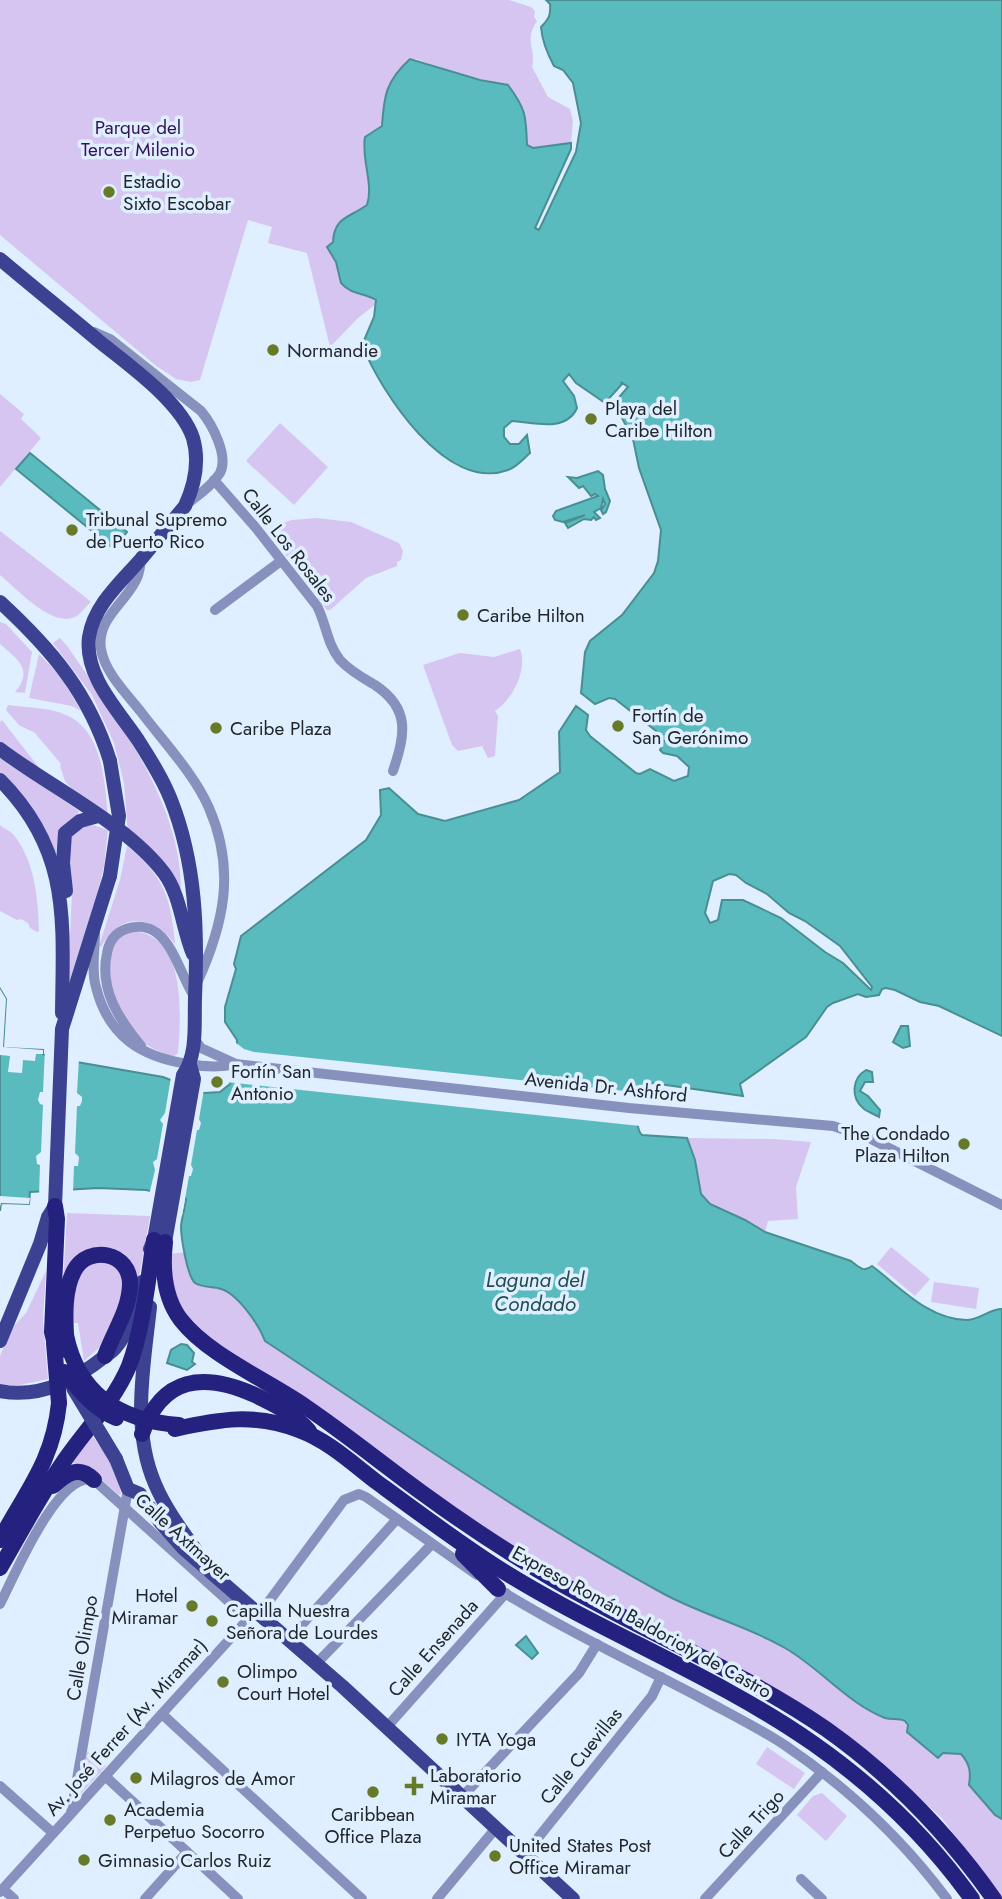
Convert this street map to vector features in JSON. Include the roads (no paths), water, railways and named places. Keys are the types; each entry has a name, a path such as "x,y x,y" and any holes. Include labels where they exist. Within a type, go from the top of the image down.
{"highway":[{"path":"55,1206 57,1219 52,1319 60,1339 64,1372 88,1401 113,1417 142,1425 177,1427"},
{"path":"0,1568 60,1467 112,1398 130,1363 160,1241"},
{"name":"Expreso Román Baldorioty de Castro","path":"160,1241 170,1301 190,1331 221,1354 289,1395 425,1495 525,1562 746,1681 826,1730 893,1784 919,1809 954,1847 994,1899"},
{"path":"0,1540 38,1476 56,1430 60,1339 68,1286 79,1264 100,1254 120,1260 129,1274 125,1311 105,1356"},
{"path":"60,1339 70,1352 79,1373 103,1399 131,1415 177,1427"},
{"path":"142,1434 153,1409 164,1396 191,1382 208,1381 237,1387 282,1407 315,1437"},
{"name":"Expreso Román Baldorioty de Castro","path":"177,1427 217,1420 255,1419 298,1429 315,1437 434,1524 521,1582 738,1697 814,1744 890,1807 933,1852 972,1899"},
{"path":"44,1494 68,1473 83,1472 94,1480"},
{"path":"434,1524 502,1591"}],"main road":[{"path":"0,259 159,390 187,426 193,437 197,457 192,489 185,506 101,606 89,636 91,665 107,696 156,769 171,799 186,845 194,897 194,1038 156,1252 142,1397 142,1434 159,1493 209,1568"},
{"path":"0,602 46,647 75,684 98,727 110,761 119,816 110,876 62,1029"},
{"path":"0,749 133,841 164,873 172,887 185,936 196,959"},
{"path":"0,780 24,808 41,834 58,884 63,917"},
{"path":"0,1341 40,1244 48,1217 55,1206 62,1045 63,917 66,899 63,863 65,833 80,821 98,816"},
{"path":"0,1391 20,1394 41,1391 76,1378 115,1349 140,1292 148,1251 160,1241"},
{"path":"64,1372 116,1459 128,1489 140,1494 171,1536 209,1568 253,1615 289,1639 317,1663 573,1899"}],"street":[{"path":"85,328 110,339 201,411 211,423 221,452 222,470 185,506"},
{"name":"Calle Los Rosales","path":"214,480 256,528 317,606 332,648 341,661 394,702 402,718 404,732 393,771"},
{"path":"141,559 136,582 104,625 101,648 106,663 120,685 186,770 209,807 224,858 226,889 215,941 196,992 185,982 172,951 157,933 148,927 132,926 114,936 109,944 105,965 109,995 125,1027 147,1053"},
{"path":"215,610 281,561"},
{"path":"95,930 95,984 101,1003 122,1037 147,1053"},
{"path":"194,1038 201,1048 236,1065"},
{"name":"Avenida Dr. Ashford","path":"147,1053 189,1073 236,1065 629,1108 833,1126 858,1133 1002,1205"},
{"path":"0,1604 47,1514 73,1484 86,1478 94,1480"},
{"name":"Calle Axtmayer","path":"94,1480 253,1615"},
{"name":"Calle Olimpo","path":"71,1813 128,1489"},
{"name":"Av. José Ferrer (Av. Miramar)","path":"1,1890 253,1615 267,1604 344,1500 359,1494 502,1591 786,1746 868,1810 922,1866 947,1899"},
{"path":"289,1639 397,1519"},
{"path":"317,1663 432,1544"},
{"name":"Calle Ensenada","path":"386,1728 502,1591"},
{"path":"462,1797 579,1673 597,1644"},
{"name":"Calle Cuevillas","path":"525,1854 652,1696 662,1677"},
{"path":"162,1714 362,1899"},
{"name":"Calle Trigo","path":"705,1899 822,1772"},
{"path":"105,1776 238,1899"},
{"path":"0,1786 53,1833"},
{"path":"436,1899 496,1828"},
{"path":"145,1899 187,1852"},
{"path":"801,1879 822,1899"},
{"path":"343,1899 351,1889"},
{"path":"1,1890 14,1899"}],"water":[{"name":"Laguna del Condado","path":"546,0 1002,0 1002,1036 939,1006 920,1002 895,990 886,988 882,989 879,995 866,997 858,994 827,1007 806,1037 740,1084 743,1096 652,1083 640,1090 637,1115 642,1135 687,1138 695,1160 701,1194 710,1204 765,1232 851,1261 861,1268 872,1266 915,1301 939,1314 966,1320 1002,1309 1002,1819 995,1815 969,1785 969,1768 961,1754 943,1753 938,1758 907,1732 908,1725 905,1721 885,1718 871,1712 785,1648 664,1594 562,1535 265,1341 253,1319 234,1297 221,1289 198,1285 192,1279 181,1231 186,1199 146,1190 98,1188 30,1192 29,1204 1,1203 0,1211 0,989 6,999 3,1048 43,1050 43,1054 48,1057 163,1077 204,1093 220,1092 230,1084 236,1064 237,1040 225,1022 225,1007 236,969 234,964 241,936 366,840 381,815 380,790 389,788 418,814 445,821 519,800 560,772 559,732 576,706 588,715 586,730 590,736 636,773 650,769 674,781 688,776 689,767 677,756 660,750 664,741 660,734 615,699 609,698 595,704 581,693 585,652 590,641 622,615 654,573 658,561 661,530 639,468 633,439 614,403 628,387 621,382 605,403 576,383 569,374 563,381 574,396 577,408 572,416 565,421 548,424 512,421 504,428 504,437 510,444 519,444 527,435 530,453 520,463 508,470 485,473 462,467 440,453 419,434 384,388 362,345 374,317 376,300 350,290 341,283 336,262 327,247 333,242 339,223 367,205 369,189 365,137 382,126 388,89 396,74 410,59 480,80 508,85 524,113 527,145 533,148 571,143 571,149 535,228 539,230 576,152 581,123 573,83 563,70 554,66 543,37 541,27 549,17 550,4","holes":["729,874 736,875 840,946 872,987 871,990 843,963 781,918 743,900 722,900 718,920 710,923 705,913 713,881"]},
{"path":"30,453 127,532 114,549 16,469"},
{"path":"598,471 603,475 610,501 606,512 603,514 601,510 605,504 603,499 601,508 594,512 600,518 596,520 594,517 591,520 584,519 568,528 565,523 585,515 563,522 555,520 553,516 556,511 598,496 591,496 583,486 579,488 568,477 577,478"},
{"path":"901,1026 908,1026 910,1046 903,1048 893,1042"},
{"path":"866,1070 872,1072 873,1082 865,1082 860,1091 880,1110 879,1117 864,1109 856,1099 854,1088 858,1078"},
{"path":"181,1344 187,1345 194,1353 192,1362 195,1364 187,1370 167,1363 171,1350"},
{"path":"526,1636 538,1653 532,1659 516,1645"}],"place":[{"name":"Estadio Sixto Escobar","path":"109,192"},
{"name":"Normandie","path":"273,350"},
{"name":"Playa del Caribe Hilton","path":"591,419"},
{"name":"Tribunal Supremo de Puerto Rico","path":"72,530"},
{"name":"Caribe Hilton","path":"463,615"},
{"name":"Fortín de San Gerónimo","path":"618,726"},
{"name":"Caribe Plaza","path":"216,728"},
{"name":"Fortín San Antonio","path":"217,1082"},
{"name":"The Condado Plaza Hilton","path":"964,1144"},
{"name":"Hotel Miramar","path":"192,1606"},
{"name":"Capilla Nuestra Señora de Lourdes","path":"212,1621"},
{"name":"Olimpo Court Hotel","path":"223,1682"},
{"name":"IYTA Yoga","path":"442,1739"},
{"name":"Milagros de Amor","path":"136,1778"},
{"name":"Laboratorio Miramar","path":"414,1786"},
{"name":"Caribbean Office Plaza","path":"373,1792"},
{"name":"Academia Perpetuo Socorro","path":"110,1820"},
{"name":"United States Post Office Miramar","path":"495,1856"},
{"name":"Gimnasio Carlos Ruiz","path":"84,1860"}],"park label":[{"name":"Parque del Tercer Milenio","path":"138,138"}]}
